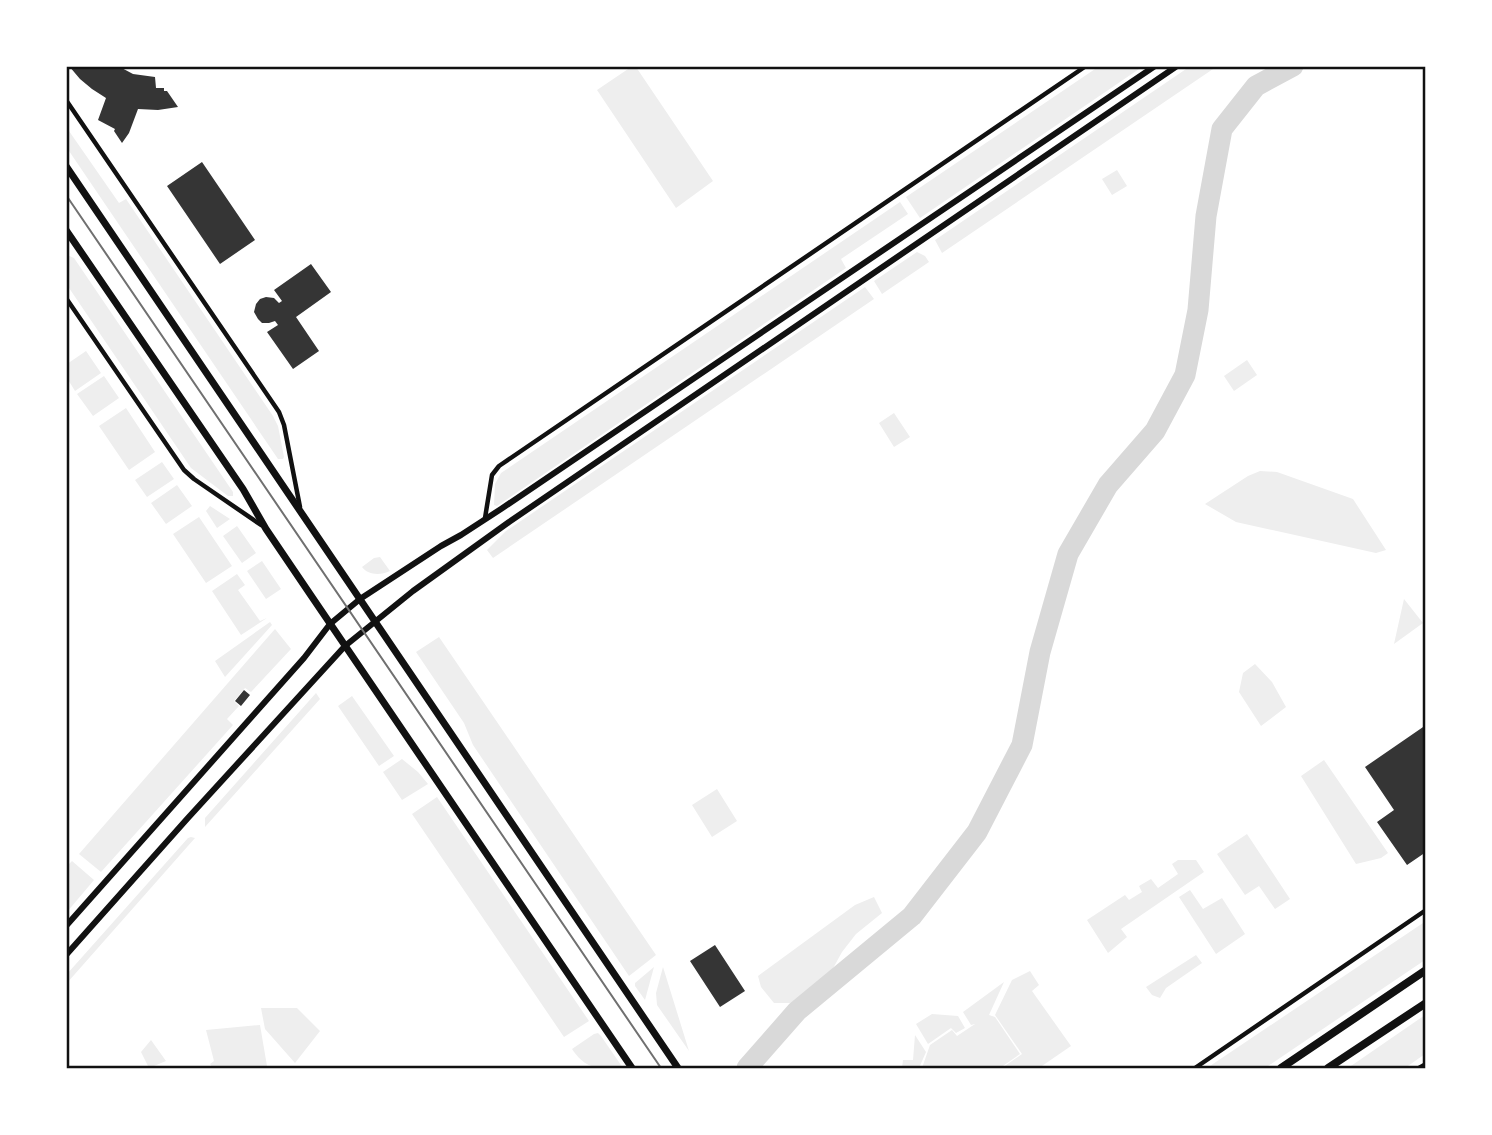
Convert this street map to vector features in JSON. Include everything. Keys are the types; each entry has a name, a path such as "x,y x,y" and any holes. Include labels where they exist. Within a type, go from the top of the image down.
{"main road":[{"path":"66,166 678,1069"},
{"path":"66,230 69,241 243,489 266,529 632,1069"},
{"path":"1281,1069 1426,970"},
{"path":"1328,1069 1426,1003"}],"street":[{"path":"485,519 492,475 499,466 1086,66"},
{"path":"66,926 304,658 330,624 360,599 485,519 1155,66"},
{"path":"66,955 345,646 509,522 1177,66"},
{"path":"66,100 279,412 301,512"},
{"path":"66,298 184,470 266,529"},
{"path":"1195,1069 1426,910"},
{"path":"1419,1069 1426,1064"}],"shaded area":[{"path":"631,67 636,67 713,181 676,208 597,90"},
{"path":"1098,67 1142,67 920,218 906,197"},
{"path":"1189,67 1216,67 942,253 935,240"},
{"path":"69,131 119,203 126,199 273,416 278,426 283,459 278,459 67,148"},
{"path":"1117,170 1127,186 1112,195 1102,179"},
{"path":"900,202 908,214 841,259 846,268 497,506 494,505 495,484 501,473"},
{"path":"917,252 929,262 882,294 874,281"},
{"path":"67,255 74,258 233,492 233,496 228,496 191,468 67,285"},
{"path":"865,287 874,299 493,558 487,550 506,531"},
{"path":"86,351 101,373 75,391 67,378 67,364"},
{"path":"1247,360 1257,375 1234,391 1224,376"},
{"path":"104,376 119,398 93,416 77,394"},
{"path":"126,408 155,452 129,470 99,426"},
{"path":"894,413 910,437 894,447 879,423"},
{"path":"162,462 174,479 147,497 135,480"},
{"path":"1260,471 1277,472 1353,499 1386,550 1376,553 1236,522 1205,504"},
{"path":"177,485 192,506 166,524 151,503"},
{"path":"210,506 230,519 217,528 206,511"},
{"path":"199,517 232,566 206,583 173,534"},
{"path":"237,526 256,553 242,563 223,536"},
{"path":"380,557 390,571 375,574 362,567 374,558"},
{"path":"262,561 281,589 266,599 247,571"},
{"path":"237,574 245,585 238,590 260,621 267,618 241,635 212,591"},
{"path":"1404,599 1423,623 1394,644"},
{"path":"270,622 272,625 225,677 215,661"},
{"path":"275,629 291,649 251,692 245,688 234,701 239,706 227,719 233,725 101,872 79,854"},
{"path":"439,637 656,955 629,976 473,745 464,723 416,652"},
{"path":"1255,664 1272,682 1286,707 1261,726 1239,692 1243,673"},
{"path":"316,693 320,699 205,827 205,818"},
{"path":"352,696 394,756 379,766 338,706"},
{"path":"402,759 428,784 402,800 383,772"},
{"path":"1324,760 1388,853 1381,858 1356,864 1301,776"},
{"path":"717,789 737,821 712,837 692,805"},
{"path":"437,797 589,1021 564,1037 412,814"},
{"path":"1247,834 1290,899 1275,909 1259,886 1245,895 1217,854"},
{"path":"191,837 195,838 67,983 67,974"},
{"path":"1178,860 1196,860 1204,872 1121,929 1127,937 1108,953 1087,920 1125,895 1129,900 1142,892 1139,886 1151,879 1158,888 1178,874 1172,864"},
{"path":"72,861 94,880 67,912 67,866"},
{"path":"1190,890 1203,909 1222,898 1245,934 1216,954 1179,897"},
{"path":"874,897 882,913 856,934 831,972 796,1003 774,1003 761,987 758,976 855,905"},
{"path":"1423,923 1425,960 1265,1068 1207,1068"},
{"path":"1196,955 1202,963 1166,988 1160,998 1152,995 1146,987"},
{"path":"654,967 645,1000 635,983"},
{"path":"663,967 689,1051 657,1005 656,993"},
{"path":"1030,971 1039,985 1032,991 1071,1046 1039,1068 1002,1068 1022,1054 995,1015 1012,980"},
{"path":"1004,982 989,1015 995,1017 1020,1054 1000,1068 922,1068 930,1045 952,1030 957,1036 975,1024 971,1025 963,1012"},
{"path":"261,1008 297,1008 320,1031 295,1063 265,1029"},
{"path":"932,1014 958,1016 965,1028 956,1033 951,1028 928,1044 916,1024"},
{"path":"1425,1015 1425,1054 1405,1068 1348,1068"},
{"path":"260,1025 267,1066 213,1068 210,1064 214,1061 206,1030"},
{"path":"598,1033 623,1068 588,1065 572,1049"},
{"path":"915,1035 926,1052 919,1068 902,1068 903,1060 913,1060"},
{"path":"151,1040 166,1061 149,1068 141,1052"}],"building":[{"path":"69,66 118,66 133,74 155,77 156,88 164,88 178,107 138,109 122,143 115,129 98,120 106,98 80,79"},
{"path":"202,162 255,240 220,264 167,186"},
{"path":"311,264 331,292 296,317 319,351 293,369 267,332 278,325 275,321 262,323 254,312 260,299 266,297 274,298 279,303 282,301 274,290"},
{"path":"244,690 250,695 241,706 235,701"},
{"path":"1426,725 1426,852 1407,865 1377,822 1394,810 1365,767"},
{"path":"715,945 745,991 720,1007 690,961"}],"waterway":[{"path":"747,1068 797,1011 912,916 977,832 1022,745 1040,652 1068,554 1108,485 1155,431 1185,375 1198,310 1206,216 1222,129 1256,86 1293,66"}],"tram line":[{"path":"66,195 661,1068"}]}
